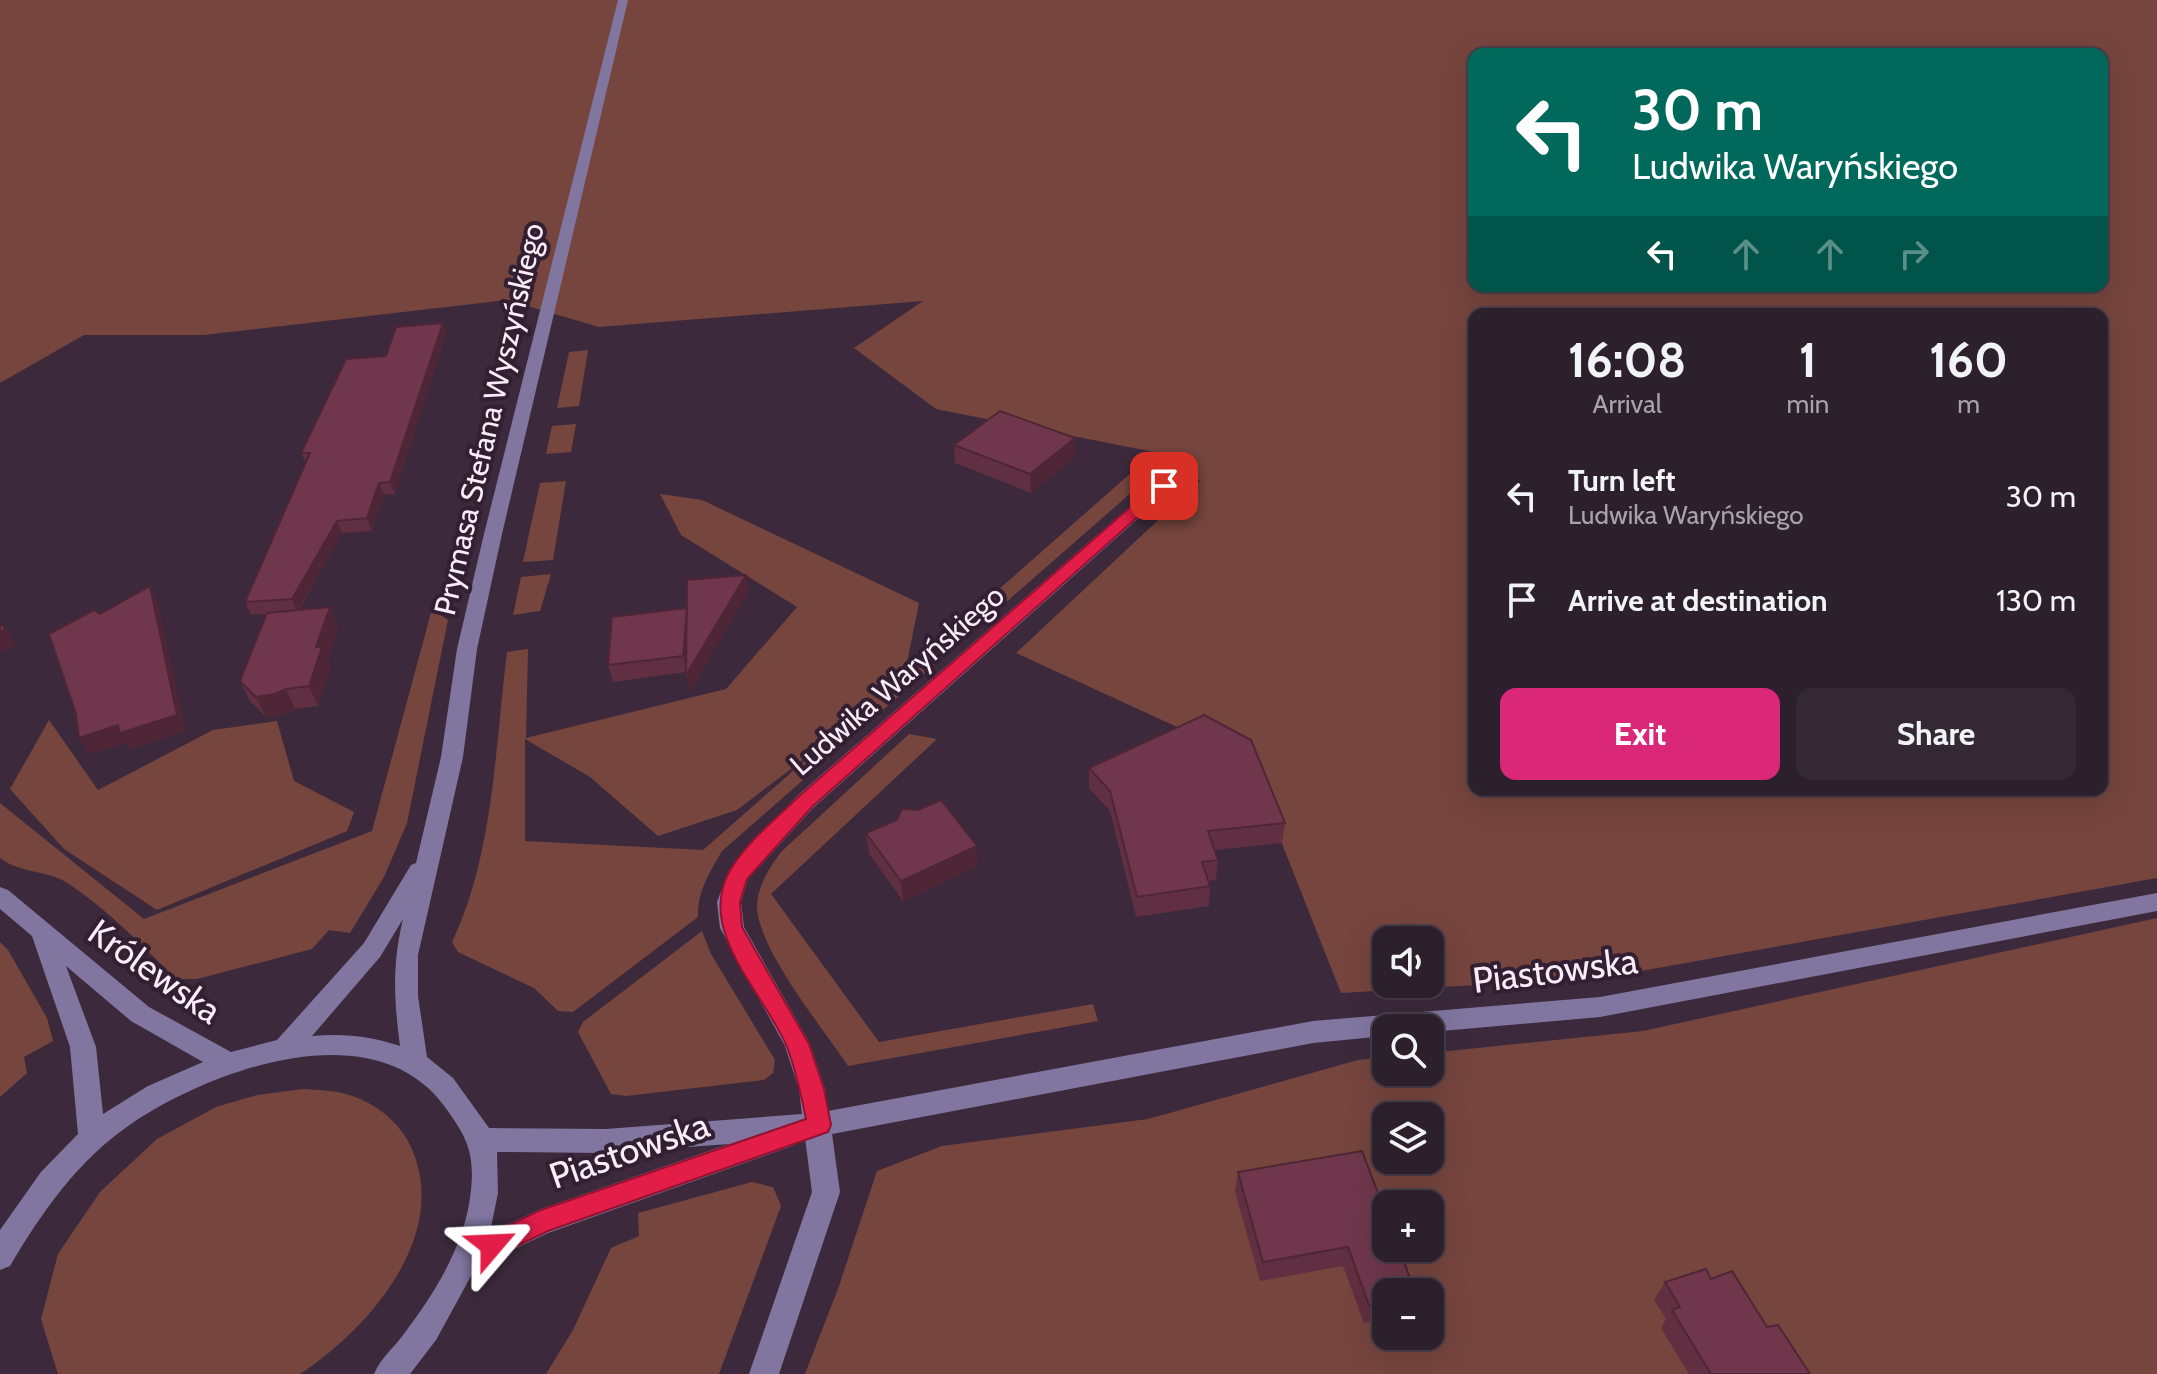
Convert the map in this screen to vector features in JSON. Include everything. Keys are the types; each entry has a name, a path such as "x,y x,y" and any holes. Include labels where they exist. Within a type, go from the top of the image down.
{"street":[{"name":"Prymasa Stefana Wyszyńskiego","path":"415,1063 406,996 406,955 452,757 467,649 483,577 623,0"},
{"name":"Ludwika Waryńskiego","path":"764,1374 826,1192 812,1089 797,1044 732,928 729,902 737,876 805,802 1164,486"},
{"name":"Prymasa Stefana Wyszyńskiego","path":"286,1048 372,950 429,854"},
{"name":"Królewska","path":"0,896 140,1014 227,1063"},
{"name":"Piastowska","path":"481,1140 606,1141 819,1125 1313,1032 1600,1007 2157,902"},
{"name":"Królewska","path":"43,935 83,1047 92,1139"},
{"path":"0,1256 11,1225 52,1178 92,1139 153,1097 227,1063 286,1048 348,1046 377,1050 415,1063 448,1087 481,1140 483,1211 468,1257 413,1351 389,1374"},
{"name":"Piastowska","path":"468,1257 541,1222 819,1125"}],"shaded area":[{"path":"0,0 2157,0 2157,878 1608,977 1444,987 1444,926 1372,926 1372,991 1341,993 1249,760 1016,653 1200,481 1169,455 936,409 854,348 923,301 599,327 507,300 204,335 84,335 0,383"},
{"path":"588,350 579,406 557,408 569,352"},
{"path":"576,424 571,452 546,454 552,426"},
{"path":"1132,472 1140,485 722,851 702,891 698,917 573,1012 558,1011 534,988 458,952 452,942 477,873 485,837 507,652 528,649 526,738 726,689 797,607 681,535 660,494 702,500 919,603 905,672","holes":["525,739 590,777 658,836 737,810 825,743 703,850 525,841"]},
{"path":"566,481 553,560 523,562 540,483"},
{"path":"551,574 540,611 513,615 521,577"},
{"path":"432,609 448,620 407,823 384,877 350,933 329,930 312,949 197,979 176,979 111,917 69,884 53,876 17,867 0,858 0,803 144,919 372,831"},
{"path":"49,720 98,790 213,730 277,721 294,781 354,812 347,831 157,910 64,849 10,789"},
{"path":"909,734 937,739 771,894 879,1042 1093,1004 1098,1021 848,1066 794,989 760,925 757,907 765,878 781,852"},
{"path":"2157,918 2157,1374 805,1374 839,1286 877,1171 942,1146 1148,1119 1358,1060 1372,1058 1372,1086 1444,1086 1444,1052 1643,1031"},
{"path":"702,931 711,954 775,1060 773,1073 764,1080 626,1096 611,1094 578,1032 583,1022"},
{"path":"0,942 8,950 47,1018 53,1041 24,1057 27,1073 0,1097"},
{"path":"303,1089 341,1093 369,1103 397,1126 415,1157 421,1189 419,1221 409,1252 394,1281 373,1309 350,1334 300,1374 58,1374 41,1319 58,1254 100,1192 157,1139 216,1107 257,1095"},
{"path":"752,1182 773,1187 781,1206 719,1374 546,1374 573,1330 611,1248 639,1236 638,1213"}],"building":[{"path":"443,323 390,482 379,483 367,518 337,521 292,599 245,602 310,453 301,453 346,359 386,356 396,327"},
{"path":"1000,411 1075,438 1030,474 954,445"},
{"path":"746,575 686,675 687,580"},
{"path":"150,586 177,715 120,733 118,725 79,738 76,714 49,634 94,610 100,614"},
{"path":"330,607 316,647 322,647 309,686 256,697 240,681 267,613"},
{"path":"687,608 683,656 608,665 612,617"},
{"path":"1204,715 1251,740 1285,823 1208,831 1218,860 1202,862 1210,886 1137,897 1110,791 1089,768"},
{"path":"941,800 977,846 901,881 866,833 897,820 902,809 918,810"},
{"path":"1362,1151 1377,1190 1372,1190 1372,1262 1404,1262 1410,1278 1372,1278 1372,1304 1369,1305 1348,1247 1263,1262 1238,1172"},
{"path":"1706,1269 1711,1279 1732,1271 1767,1327 1778,1325 1810,1374 1711,1374 1672,1310 1680,1307 1665,1282"}],"route":[{"path":"492,1245 541,1222 819,1125 812,1089 797,1044 732,928 729,902 737,876 805,802 1164,486"}]}
